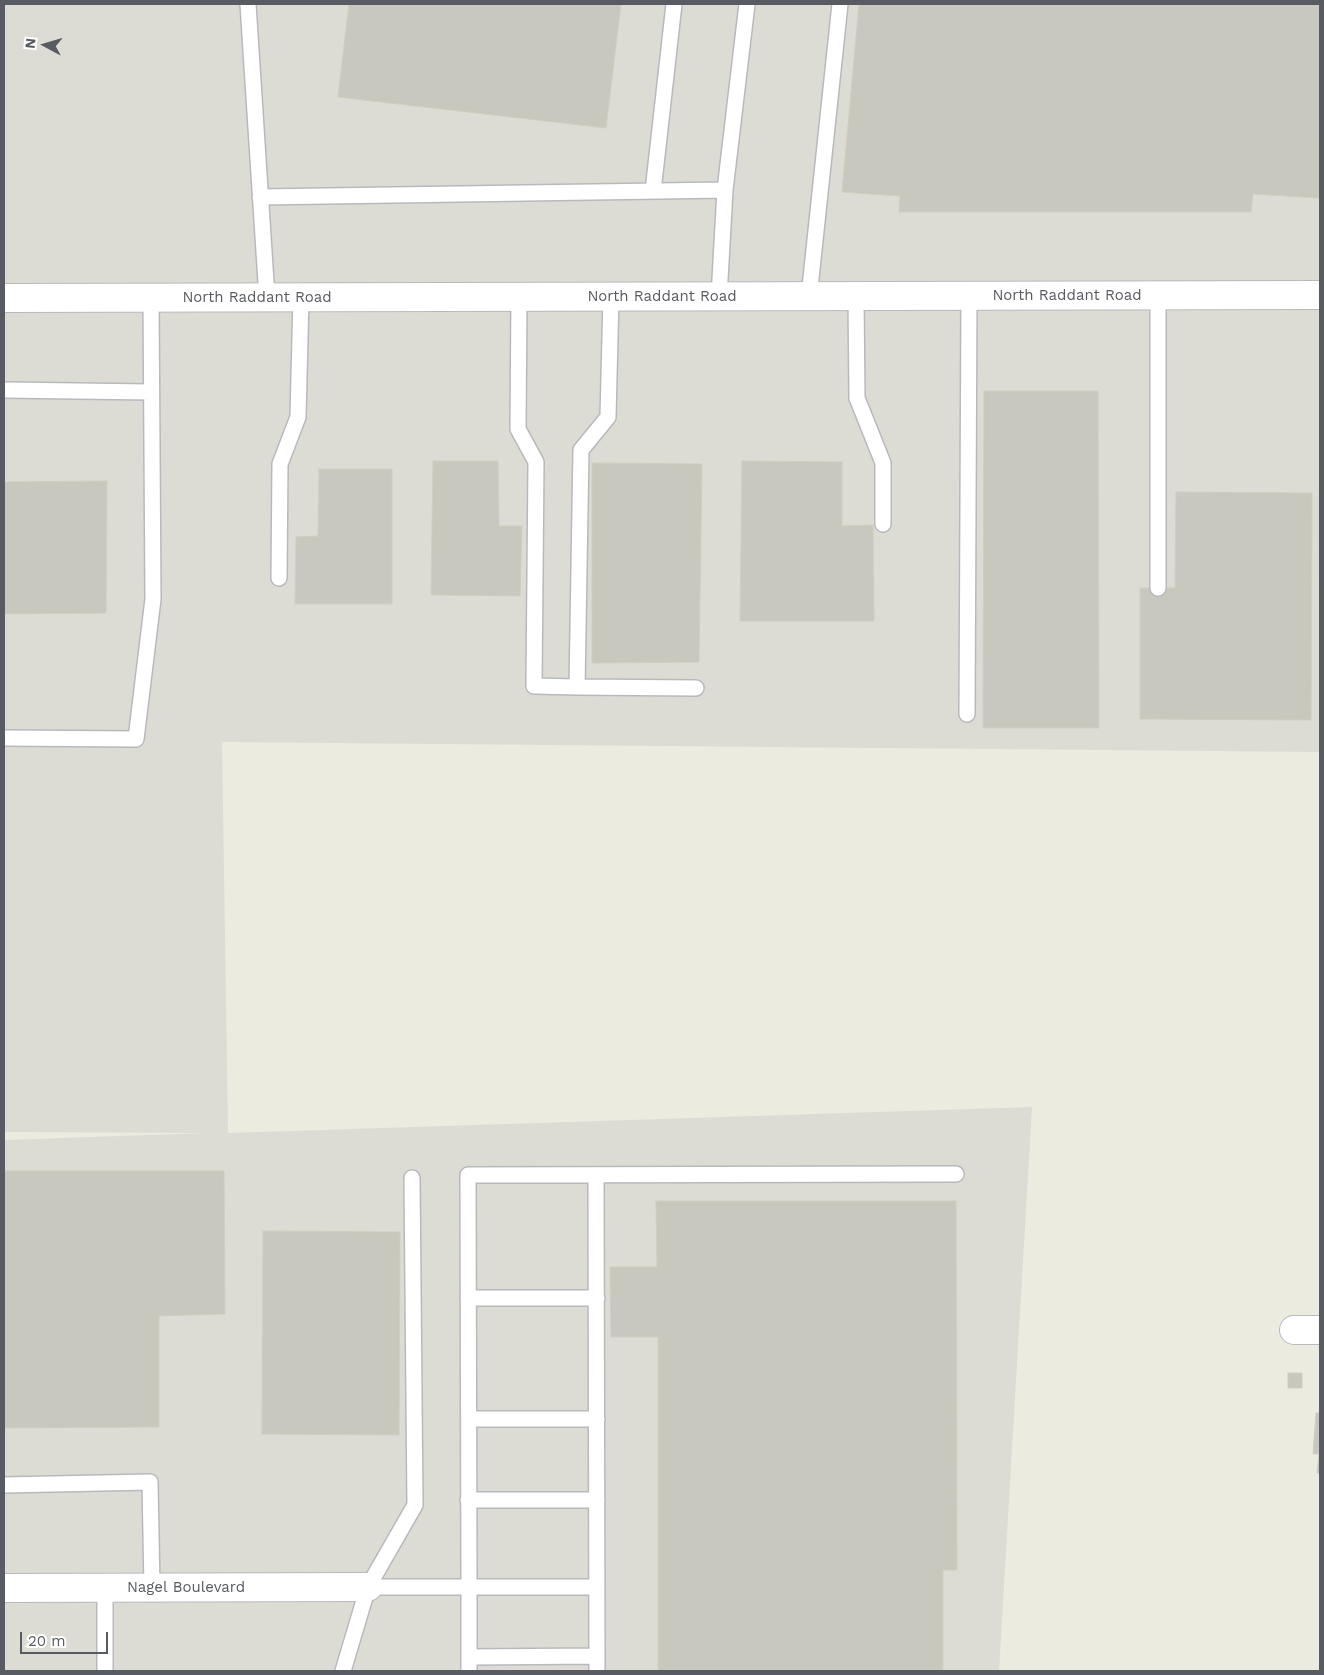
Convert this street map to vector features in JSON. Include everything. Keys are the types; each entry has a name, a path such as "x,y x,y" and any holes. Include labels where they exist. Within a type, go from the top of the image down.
{"street":[{"name":"North Raddant Road","path":"4,298 1320,295"},
{"name":"Nagel Boulevard","path":"4,1588 368,1588"}],"lane":[{"path":"248,4 267,298"},
{"path":"653,191 674,4"},
{"path":"719,297 725,190 747,4"},
{"path":"809,297 840,4"},
{"path":"260,197 725,190"},
{"path":"967,714 969,296"},
{"path":"1158,296 1158,588"},
{"path":"577,687 581,450 608,417 610,297"},
{"path":"856,297 857,398 883,463 883,524"},
{"path":"4,738 136,739 153,599 151,298"},
{"path":"278,578 280,464 298,417 301,298"},
{"path":"519,298 518,429 536,462 534,686 696,688"},
{"path":"4,390 151,392"},
{"path":"596,1175 597,1664 469,1664 468,1175 956,1174"},
{"path":"343,1671 368,1588 415,1505 412,1178"},
{"path":"468,1298 597,1298"},
{"path":"469,1419 596,1419"},
{"path":"4,1485 150,1482 152,1588"},
{"path":"468,1500 597,1500"},
{"path":"368,1588 597,1587"},
{"path":"105,1588 105,1671"}],"shaded area":[{"path":"4,4 1320,4 1320,752 222,742 228,1133 1032,1107 999,1671 4,1671 4,1140 208,1133 4,1132"}],"building":[{"path":"349,4 621,4 606,128 338,97"},
{"path":"859,4 1320,4 1319,198 1253,194 1251,212 899,212 900,196 842,192"},
{"path":"984,391 1098,391 1099,728 983,728"},
{"path":"433,461 498,461 499,526 522,526 520,596 431,595"},
{"path":"742,461 842,462 842,526 873,525 874,621 740,621"},
{"path":"592,463 702,464 699,662 592,663"},
{"path":"319,469 392,469 392,604 295,604 296,537 318,536"},
{"path":"107,481 106,613 4,614 4,482"},
{"path":"1176,492 1312,493 1311,720 1140,719 1140,588 1175,588"},
{"path":"4,1171 224,1171 225,1314 159,1316 159,1427 4,1428"},
{"path":"656,1201 956,1201 957,1570 943,1570 943,1671 658,1671 658,1337 611,1337 610,1267 657,1267"},
{"path":"263,1231 400,1232 399,1435 262,1434"},
{"path":"1288,1373 1302,1373 1302,1388 1288,1388"},
{"path":"1316,1413 1320,1413 1320,1473 1317,1473 1319,1454 1313,1454"}]}
